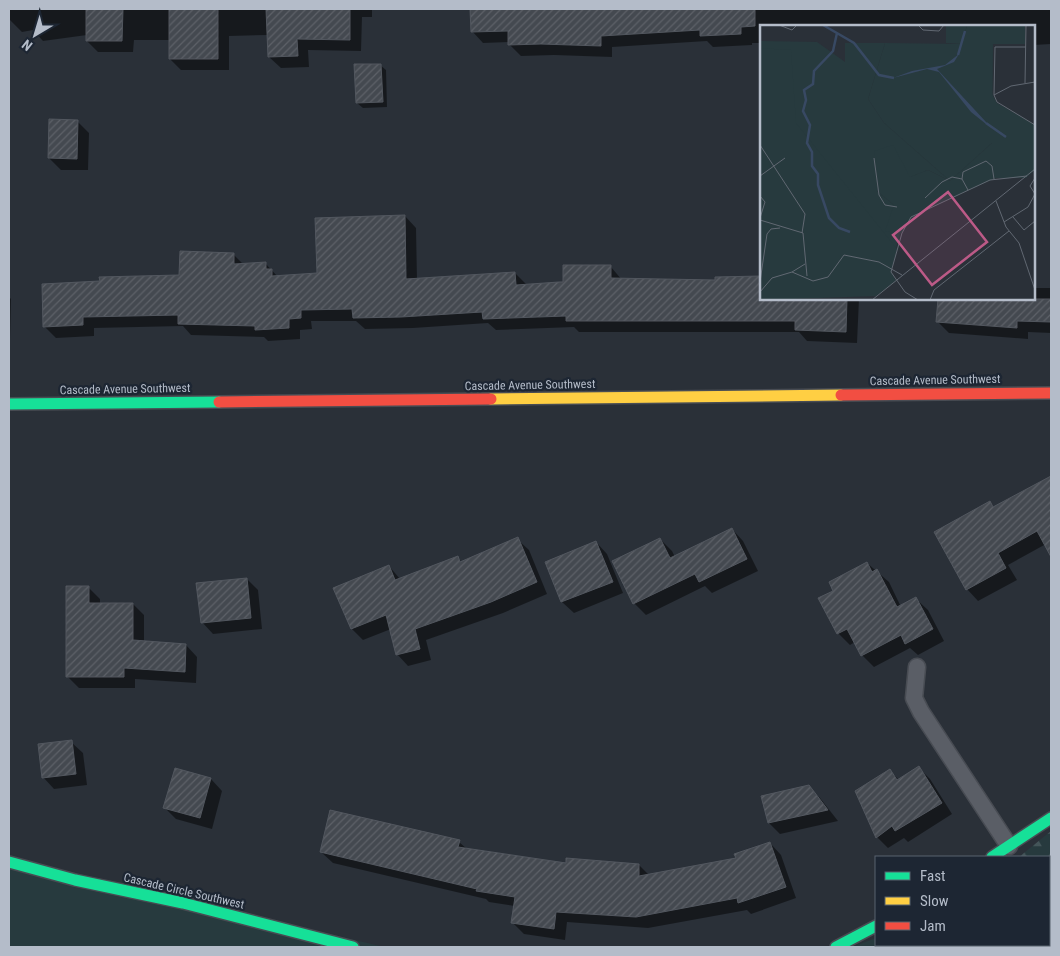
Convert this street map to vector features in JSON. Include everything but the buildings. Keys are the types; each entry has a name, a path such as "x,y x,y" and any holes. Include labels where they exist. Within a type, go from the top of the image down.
{"main road":[{"name":"Cascade Avenue Southwest","path":"9,404 1051,393"},
{"path":"994,856 1051,818"},
{"name":"Cascade Circle Southwest","path":"9,862 75,880 183,903 353,947"},
{"path":"836,947 875,927"}],"lane":[{"path":"917,667 914,698 921,712 1009,846"}],"green space":[{"path":"1051,831 1051,947 995,946 1050,946 1050,856 1020,856"},
{"path":"9,857 384,947 9,947"},
{"path":"875,938 875,946 996,947 852,947"}],"traffic: fast":[{"path":"9,404 219,402"},
{"path":"994,856 1051,818"},
{"path":"9,862 75,880 183,903 353,947"},
{"path":"836,947 875,927"}],"traffic: slow":[{"path":"491,399 841,395"}],"traffic: jam":[{"path":"841,395 1051,393"},
{"path":"219,402 491,399"}]}
